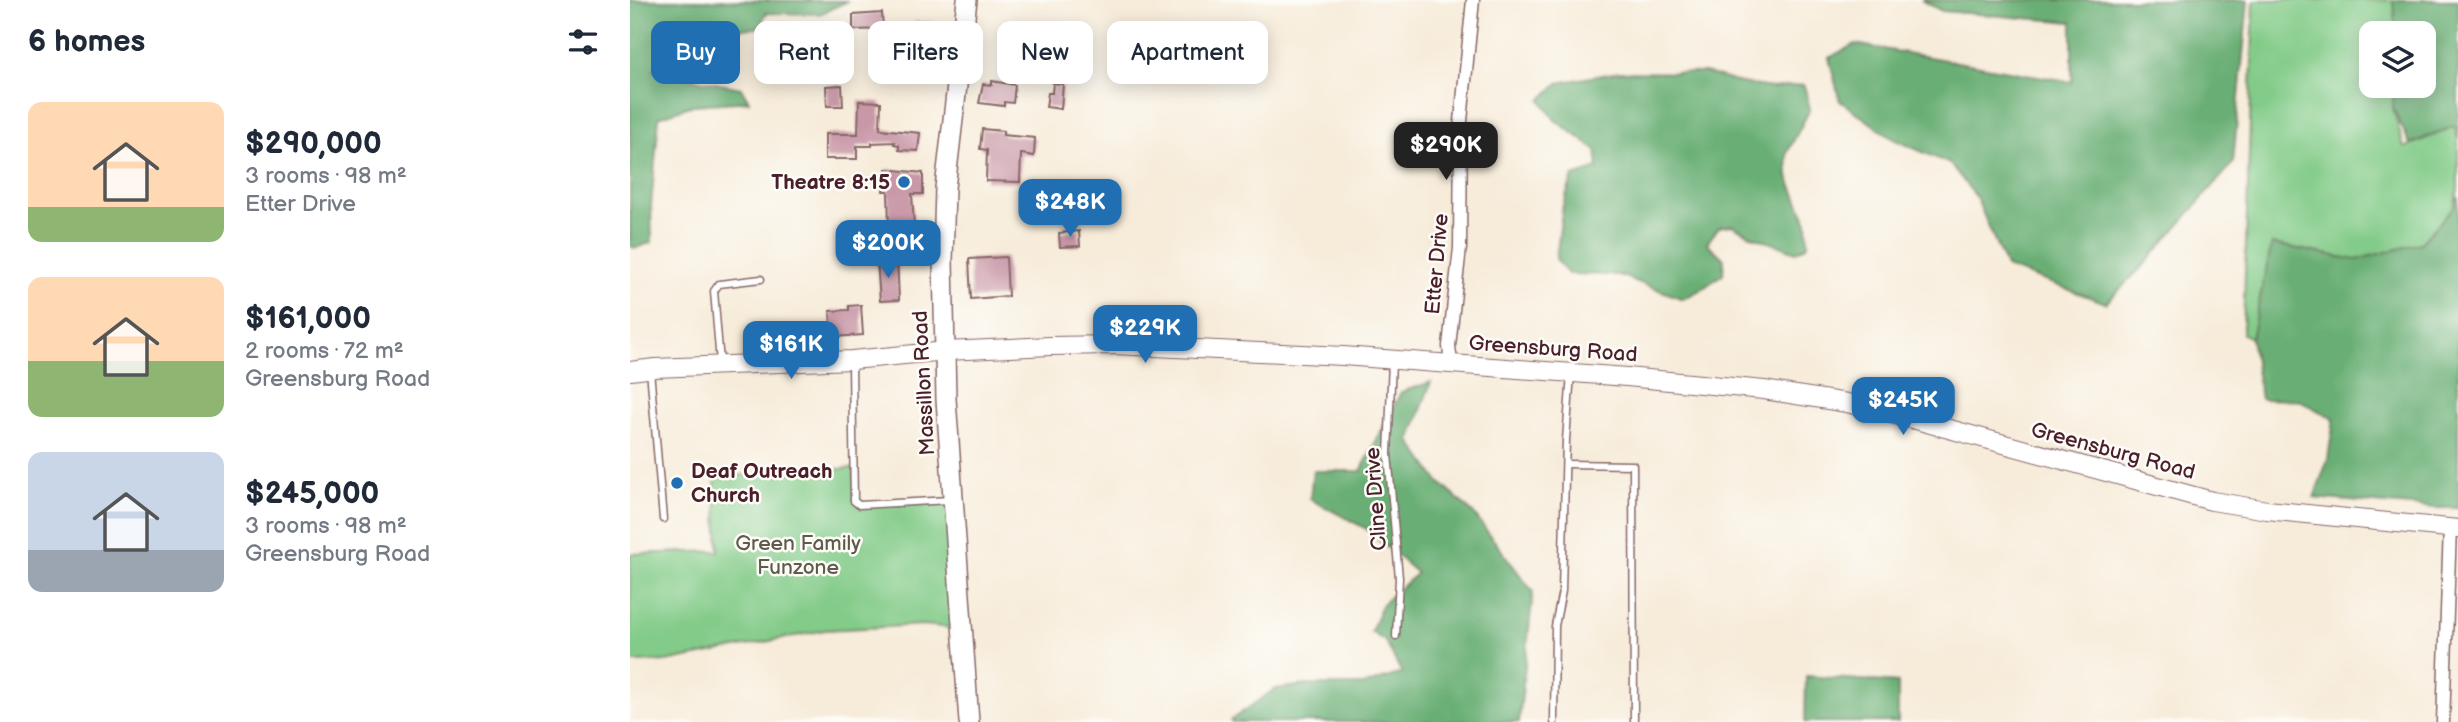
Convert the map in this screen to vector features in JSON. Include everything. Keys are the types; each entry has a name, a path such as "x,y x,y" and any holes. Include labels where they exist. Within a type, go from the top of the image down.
{"main road":[{"name":"Massillon Road","path":"967,0 946,188 943,298 947,399 969,722"},
{"name":"Greensburg Road","path":"630,371 852,360 947,351 1114,345 1219,349 1572,372 1810,396 1920,421 2213,501 2267,510 2454,529"}],"street":[{"name":"Etter Drive","path":"1451,364 1449,346 1462,221 1461,121 1474,0"},
{"path":"2443,722 2454,529"}],"lane":[{"path":"720,365 714,291 719,284 761,279"},
{"path":"852,360 854,500 859,505 955,500"},
{"name":"Cline Drive","path":"1392,360 1388,454 1399,578 1396,636"},
{"path":"650,369 663,519"},
{"path":"1553,722 1555,626 1562,591 1572,372"},
{"path":"1566,464 1633,465 1634,722"}],"green space":[{"path":"630,0 848,1 820,14 766,13 762,21 754,21 754,28 740,29 740,21 651,21 651,84 720,84 741,88 749,101 693,105 659,117 651,206 652,242 636,248 630,246"},
{"path":"1921,0 2248,0 2233,163 2146,263 2106,303 2006,267 1976,197 1950,164 1893,139 1840,101 1829,58 1855,44 2072,82 2072,22 1942,11"},
{"path":"2254,0 2393,0 2395,21 2359,21 2359,98 2393,98 2393,108 2404,148 2455,126 2458,138 2458,190 2454,207 2421,243 2356,260 2272,244 2251,338 2243,334"},
{"path":"2393,0 2458,0 2458,138 2454,126 2410,144 2393,108 2393,98 2436,98 2436,21 2395,21"},
{"path":"1619,72 1705,73 1771,88 1804,85 1810,109 1787,153 1788,177 1807,222 1808,245 1796,252 1752,236 1732,225 1719,227 1707,243 1724,259 1723,274 1683,299 1619,275 1568,274 1556,259 1563,205 1573,176 1598,168 1596,150 1555,120 1541,100 1558,83"},
{"path":"2458,196 2458,508 2314,498 2328,459 2334,419 2299,400 2261,399 2251,338 2272,244 2356,260 2421,243 2454,207"},
{"path":"1431,382 1410,441 1438,481 1473,513 1533,592 1519,722 1232,722 1231,720 1275,689 1306,685 1364,685 1402,673 1385,641 1371,632 1382,604 1417,573 1365,528 1310,499 1313,471 1361,471 1401,392"},
{"name":"Green Family Funzone","path":"854,468 854,500 859,505 955,500 963,629 923,625 825,630 671,661 630,662 630,554 719,551 715,477"},
{"path":"1806,676 1898,683 1898,722 1805,722"}],"building":[{"path":"882,13 882,21 868,21 868,30 854,30 853,15"},
{"path":"992,81 1015,85 1013,103 1004,102 1004,106 979,103 983,84 992,85"},
{"path":"1053,84 1063,84 1061,109 1046,107 1048,93 1052,93"},
{"path":"842,85 843,106 827,106 826,86"},
{"path":"859,101 881,102 880,129 920,133 918,151 899,150 899,145 894,144 895,142 872,143 872,146 857,146 857,159 825,159 825,134 858,134"},
{"path":"982,129 1003,131 1003,135 1035,138 1034,156 1021,154 1020,182 986,181 987,150 980,149"},
{"path":"886,169 923,173 923,194 912,194 914,225 889,226 888,191 883,191"},
{"path":"1079,231 1080,246 1060,247 1059,233"},
{"path":"1006,257 1008,296 971,299 969,259"},
{"path":"897,258 899,300 880,301 877,260"},
{"path":"861,305 863,335 832,337 830,311 849,310 849,306"}],"place":[{"name":"Theatre 8:15","path":"904,182"},
{"name":"Deaf Outreach Church","path":"677,483"}]}
